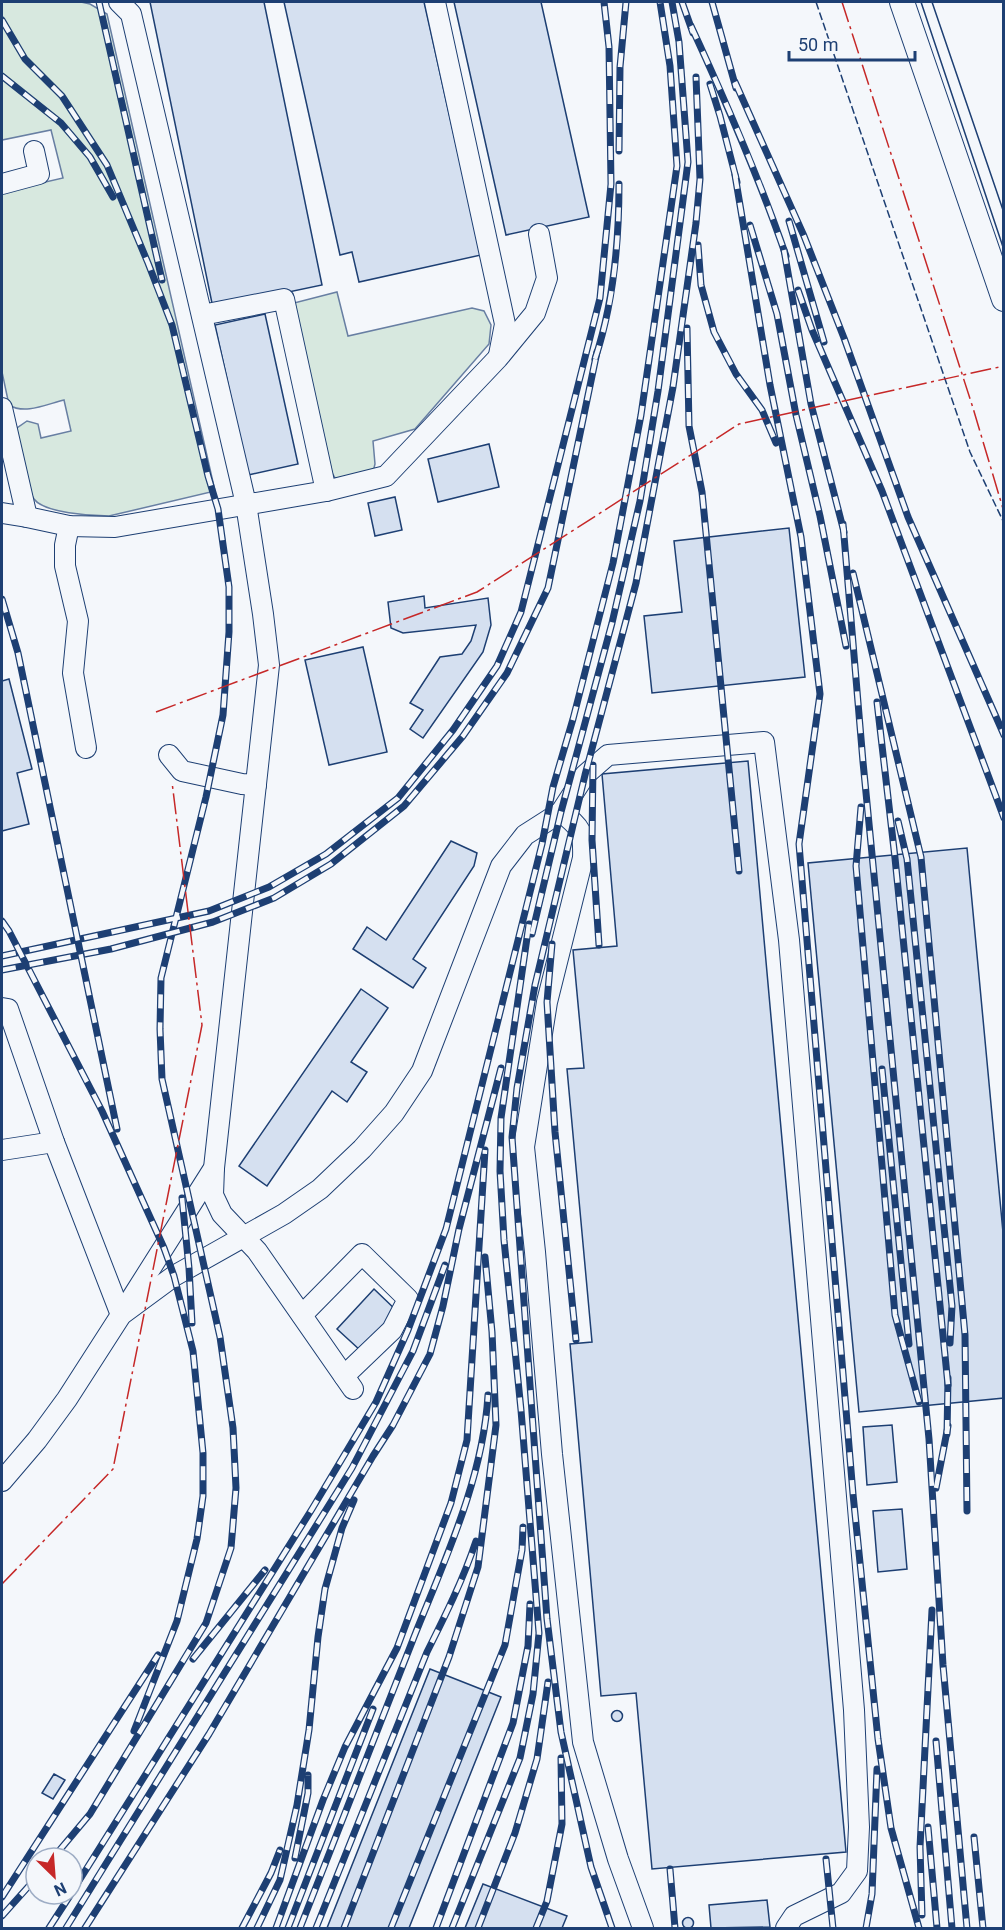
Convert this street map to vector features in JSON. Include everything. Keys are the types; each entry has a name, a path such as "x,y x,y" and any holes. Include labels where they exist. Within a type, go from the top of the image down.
{"main road":[{"path":"902,2 1004,299"}],"lane":[{"path":"119,2 131,14 246,504 269,665 214,1168 213,1195 222,1214 245,1237 348,1382 392,1330 408,1299 362,1254 302,1316"},
{"path":"435,2 505,324 498,358"},
{"path":"2,184 39,174 34,151"},
{"path":"2,513 69,526 115,527 326,491 386,476 498,358 535,313 547,278 539,234"},
{"path":"202,315 284,299 326,491"},
{"path":"2,408 27,517"},
{"path":"69,526 65,545 65,566 78,621 73,673 87,748"},
{"path":"121,1315 174,1276 284,1214 320,1189 362,1149 394,1113 422,1071 501,866 525,835 561,812 585,776 608,755 764,742 790,952 854,1710 859,1827 857,1871 841,1893 794,1916 786,1929"},
{"path":"169,755 182,771 256,785"},
{"path":"561,812 584,836 583,858 547,1002 524,1147 552,1454 583,1742 618,1859 643,1929"},
{"path":"2,1008 8,1009 54,1142 121,1315"},
{"path":"2,1150 54,1142"},
{"path":"2,1481 43,1432 121,1315 214,1168"}],"shaded area":[{"path":"2,2 81,2 90,4 107,14 215,491 109,516 58,511 39,504 31,494 16,436 17,428 27,421 38,424 41,438 71,431 64,400 29,409 9,405 2,372 2,192 63,178 51,130 2,140"},
{"path":"337,292 348,336 472,308 484,311 491,325 489,344 415,429 373,441 375,464 373,472 345,480 335,478 332,473 294,303"}],"building":[{"path":"150,2 264,2 322,285 213,308"},
{"path":"284,2 424,2 481,255 359,282 352,252 340,255"},
{"path":"454,2 541,2 589,217 506,235"},
{"path":"265,314 298,464 248,475 215,325"},
{"path":"489,444 499,487 438,502 428,459"},
{"path":"395,497 402,530 375,536 368,503"},
{"path":"789,528 805,677 652,693 644,616 682,612 674,541"},
{"path":"424,596 425,608 488,598 491,625 483,652 423,738 410,729 423,710 410,703 440,657 462,654 471,641 476,625 403,633 391,628 388,602"},
{"path":"363,647 387,752 329,765 305,660"},
{"path":"9,679 32,769 17,773 29,824 2,831 2,681"},
{"path":"748,761 846,1852 652,1869 636,1693 601,1696 570,1344 592,1342 567,1069 584,1068 573,950 617,946 602,774"},
{"path":"451,841 477,853 474,866 413,959 426,968 413,988 353,949 367,927 386,940"},
{"path":"967,848 1004,1243 1004,1398 859,1412 808,863"},
{"path":"361,989 388,1008 351,1062 367,1072 347,1102 332,1091 267,1186 239,1166"},
{"path":"374,1289 398,1312 361,1351 337,1329"},
{"path":"892,1425 897,1482 867,1485 863,1427"},
{"path":"902,1509 907,1569 878,1572 873,1511"},
{"path":"430,1669 501,1697 409,1928 327,1928"},
{"path":"617,1711 621,1712 621,1720 617,1721 613,1720 612,1716 613,1712"},
{"path":"54,1774 65,1780 53,1799 42,1793"},
{"path":"483,1884 567,1916 562,1928 465,1928"},
{"path":"767,1900 770,1927 711,1928 709,1905"},
{"path":"688,1918 692,1919 692,1927 688,1928 684,1927 683,1923 684,1919"}],"tram line":[{"path":"921,2 1004,250"},
{"path":"932,2 1004,213"}],"railway":[{"path":"99,2 162,280"},
{"path":"2,956 209,911 269,887 326,854 398,798 453,730 497,666 521,612 600,298 611,184 609,47 604,2"},
{"path":"619,151 620,67 626,2"},
{"path":"84,1873 312,1509 376,1402 408,1330 446,1229 542,844 553,787 613,563 641,415 677,166 670,66 660,2"},
{"path":"532,934 561,812 612,623 640,501 658,391 688,162 679,42 672,2"},
{"path":"682,2 693,33"},
{"path":"712,2 736,88"},
{"path":"2,20 25,59 62,96 107,165 148,263 172,325 218,509 229,587 229,632 223,715 206,797 161,978 160,1029 162,1079 220,1337 233,1428 236,1488 231,1548 206,1623 90,1814 63,1846"},
{"path":"691,26 742,140 786,256"},
{"path":"2,76 61,123 90,157 113,197"},
{"path":"612,1928 591,1867 561,1732 547,1619 512,1137 517,1088 535,985 585,775 636,583 673,387 700,179 696,77"},
{"path":"735,82 804,236 844,338 908,517 1004,735"},
{"path":"710,84 737,182"},
{"path":"735,175 770,385 801,537 820,694 799,844 853,1494 878,1739 891,1828 919,1928"},
{"path":"595,359 611,294 618,228 619,184"},
{"path":"789,221 824,342"},
{"path":"750,225 777,314 796,415 820,516 846,646"},
{"path":"698,245 701,285 714,332 736,374 762,410 776,443"},
{"path":"784,250 811,404 844,532"},
{"path":"798,290 812,330 882,491 1004,818"},
{"path":"687,328 689,426 702,492 739,871"},
{"path":"2,970 111,949 213,922 274,898 331,864 404,806 463,736 507,673 548,588 597,352"},
{"path":"843,524 863,762 929,1439 943,1665 967,1928"},
{"path":"853,573 921,857 965,1335 967,1511"},
{"path":"2,599 18,653 117,1129"},
{"path":"877,702 948,1385"},
{"path":"593,765 592,840 599,945"},
{"path":"861,807 856,866 895,1315 919,1402"},
{"path":"898,821 907,859 952,1306 950,1343"},
{"path":"2,921 102,1111 164,1248 174,1276 193,1351 203,1453 203,1496 197,1539 177,1621 134,1731"},
{"path":"452,1928 520,1758 533,1694 539,1633 521,1410 504,1240 500,1171 501,1118 529,924"},
{"path":"552,944 547,1002 555,1132 576,1340"},
{"path":"85,1928 209,1734 393,1425 430,1354 443,1306 459,1229 501,1068"},
{"path":"882,1069 909,1344"},
{"path":"276,1928 323,1800 345,1747 397,1648 451,1503 467,1440 485,1150"},
{"path":"182,1198 192,1323"},
{"path":"344,1928 449,1657 478,1567 496,1425 492,1332 485,1257"},
{"path":"66,1928 352,1468 413,1351 445,1265"},
{"path":"947,1434 948,1378"},
{"path":"300,1928 461,1518 479,1457 488,1395"},
{"path":"936,1488 948,1426"},
{"path":"257,1928 280,1880 297,1805 309,1730 325,1589 342,1528 354,1500"},
{"path":"391,1928 505,1645 522,1550 523,1527"},
{"path":"316,1928 427,1652 460,1584 476,1541"},
{"path":"193,1659 265,1570"},
{"path":"436,1928 513,1723 528,1646 530,1604"},
{"path":"922,1915 920,1847 932,1610"},
{"path":"2,1897 158,1655"},
{"path":"478,1928 515,1833 537,1759 548,1682"},
{"path":"288,1928 373,1709"},
{"path":"936,1741 952,1928"},
{"path":"536,1928 547,1901 562,1824 561,1758"},
{"path":"866,1928 872,1894 877,1769"},
{"path":"295,1858 308,1793 308,1775"},
{"path":"928,1827 937,1928"},
{"path":"974,1837 983,1928"},
{"path":"242,1928 271,1873 280,1850"},
{"path":"826,1859 833,1928"},
{"path":"670,1869 675,1928"},
{"path":"2,1916 24,1891"},
{"path":"49,1928 63,1906"}],"fence":[{"path":"816,2 970,452 1004,523"}],"power":[{"path":"842,2 973,408 1004,512"},
{"path":"156,712 477,592 739,424 1004,366"},
{"path":"2,1584 113,1469 202,1025 172,782"}]}
